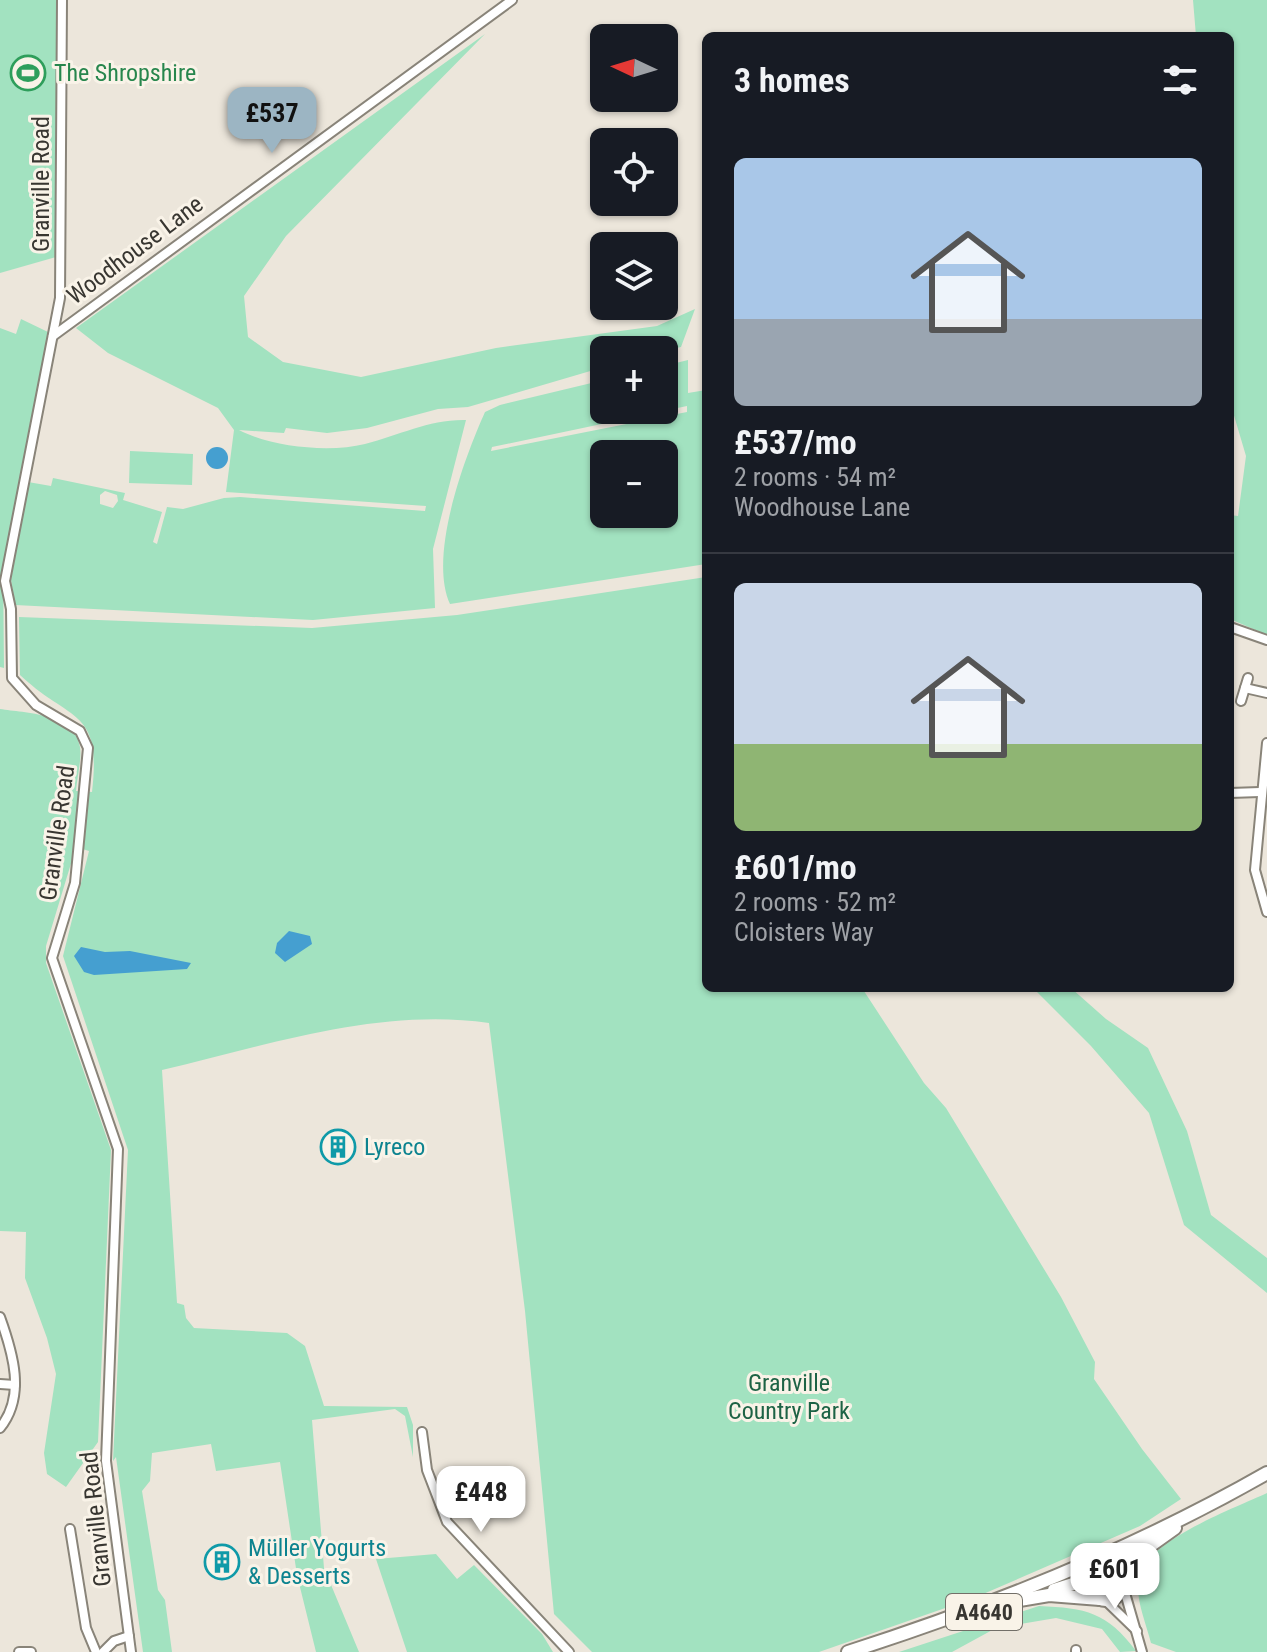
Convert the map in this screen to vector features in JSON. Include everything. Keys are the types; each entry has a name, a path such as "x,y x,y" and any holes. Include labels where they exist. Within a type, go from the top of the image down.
{"main road":[{"name":"A4640","path":"848,1652 996,1600 1216,1502 1267,1473"},
{"path":"1089,1579 1091,1591 1102,1600 1116,1596 1134,1560 1147,1545 1267,1481"},
{"name":"A4640","path":"996,1600 1071,1587 1089,1579 1100,1567 1140,1544 1149,1532"},
{"path":"1100,1567 1116,1569 1124,1584"},
{"name":"A4640","path":"873,1652 1019,1599 1049,1595 1102,1600"}],"street":[{"name":"Granville Road","path":"62,0 61,272 53,336 5,581 11,609 12,678 36,705 80,731 88,748 75,883 52,958 118,1149 106,1461 131,1652"},
{"name":"Woodhouse Lane","path":"53,336 512,0"},
{"path":"1234,628 1267,640"},
{"path":"1241,701 1246,683 1267,693"},
{"path":"1267,743 1255,870 1267,912"},
{"path":"1234,793 1260,792"},
{"path":"1256,853 1267,854"},
{"path":"0,1317 13,1358 15,1385 13,1409 0,1428"},
{"path":"0,1384 15,1385"},
{"path":"422,1432 427,1470 447,1522 569,1652"},
{"path":"70,1529 86,1628 96,1652"},
{"path":"1124,1584 1142,1652"},
{"path":"1102,1600 1137,1631"},
{"path":"103,1652 114,1641 129,1636"},
{"path":"19,1652 31,1652"}],"green space":[{"name":"The Shropshire","path":"0,0 56,0 56,257 0,273"},
{"path":"1193,0 1267,0 1267,635 1234,621 1234,516 1238,516 1246,456 1234,416 1234,32 1196,32"},
{"path":"485,34 286,236 244,296 248,337 283,362 361,377 496,348 657,326 678,320 678,317 695,309 681,347 678,348 678,336 590,336 590,371 468,407 438,409 367,428 327,433 286,428 284,433 239,430 283,444 335,448 365,444 440,422 466,420 433,549 435,608 313,620 15,605 11,580 28,482 51,486 53,478 125,493 123,500 162,512 153,542 157,544 167,507 183,509 224,498 425,511 426,506 226,492 234,430 218,408 108,353 76,328","holes":["105,491 117,495 118,501 113,508 100,504 100,495"]},
{"path":"21,319 48,332 3,565 4,668 0,667 0,328 16,334"},
{"path":"688,360 688,393 702,391 702,565 450,604 444,584 443,560 451,508 485,412 500,405 590,383 590,424 601,424 492,447 491,451 627,424 678,424 678,414 687,412 687,406 678,408 678,362"},
{"path":"130,451 193,454 192,485 129,483"},
{"name":"Granville Country Park","path":"702,578 702,992 865,992 924,1083 946,1108 1061,1297 1095,1362 1094,1379 1181,1499 1140,1526 974,1598 819,1652 592,1652 554,1614 525,1311 489,1023 448,1019 366,1024 283,1040 162,1070 177,1303 184,1305 186,1318 194,1328 287,1333 305,1346 324,1406 407,1407 413,1425 413,1457 405,1416 395,1409 312,1420 324,1568 359,1652 316,1652 297,1575 280,1462 216,1471 211,1444 152,1453 150,1481 142,1491 158,1590 165,1600 172,1652 143,1652 116,1457 113,1461 128,1150 63,956 89,851 76,847 46,946 46,963 111,1150 98,1442 66,1487 47,1474 44,1453 56,1374 47,1338 25,1278 26,1232 0,1231 0,709 48,717 69,727 80,747 76,791 92,792 94,765 87,730 79,720 20,675 19,617 312,628 457,615"},
{"path":"1037,992 1076,992 1106,1019 1148,1048 1187,1131 1211,1215 1267,1258 1267,1293 1184,1225 1149,1113 1091,1046"},
{"path":"1267,1493 1267,1652 1176,1652 1151,1643 1138,1592 1139,1576 1146,1563 1158,1550 1194,1527"},
{"path":"436,1554 457,1579 474,1565 542,1634 553,1652 407,1652 376,1559"},
{"path":"1039,1606 1070,1608 1105,1620 1136,1651 1120,1652 1102,1629 1056,1618 996,1628 952,1652 899,1652"}],"water":[{"path":"213,447 221,447 228,458 221,469 213,469 206,462 206,454"},
{"path":"289,931 310,936 312,944 285,962 275,953 277,943"},
{"path":"81,947 105,952 130,951 191,963 187,969 94,975 84,972 74,956"}],"place":[{"name":"The Shropshire","path":"28,73"},
{"name":"Lyreco","path":"338,1147"},
{"name":"Müller Yogurts & Desserts","path":"222,1562"}]}
